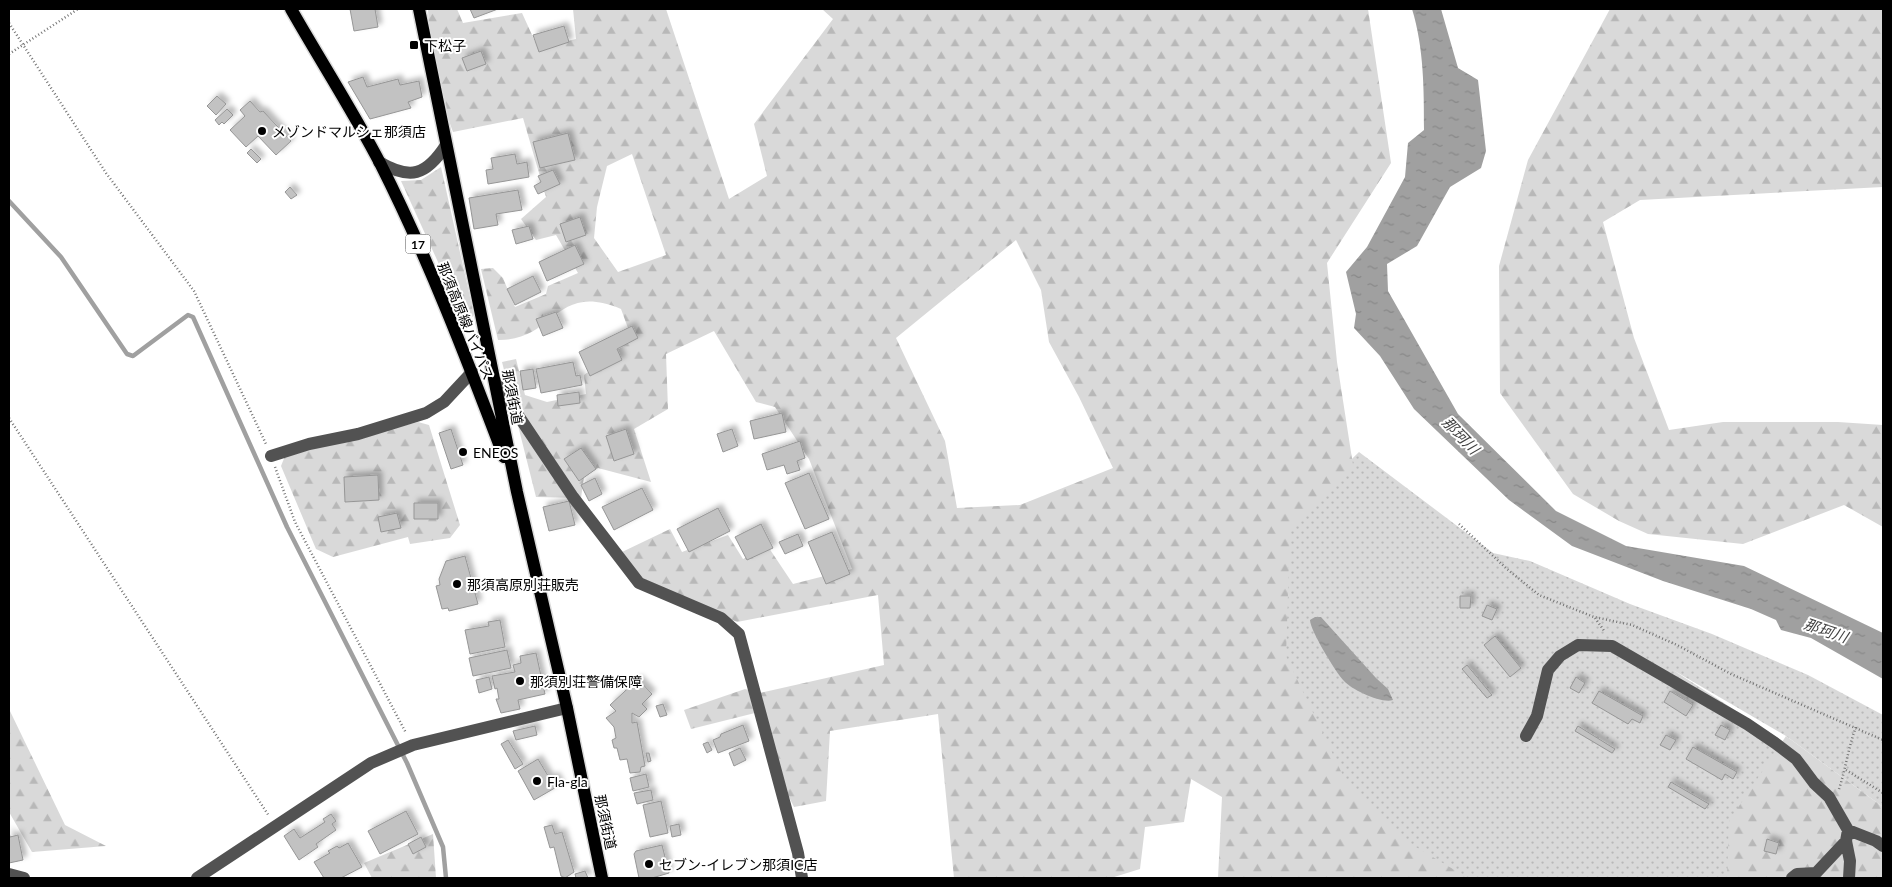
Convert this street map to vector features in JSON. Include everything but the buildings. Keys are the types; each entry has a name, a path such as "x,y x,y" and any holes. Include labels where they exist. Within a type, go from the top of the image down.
{"main road":[{"name":"那須高原線バイパス","path":"291,9 379,162 439,292 472,372 517,492"},
{"name":"那須街道","path":"419,9 517,492 567,708 602,878"}],"street":[{"path":"379,162 395,171 410,173 425,170 436,160 446,145"},
{"path":"271,456 309,444 376,429 426,413 444,402 472,372"},
{"path":"495,381 573,496 639,583 720,618 739,634 798,853 802,878"},
{"path":"1526,736 1537,716 1548,670 1560,656 1578,645 1612,646 1747,724 1796,760 1814,784 1834,805 1847,836 1850,861 1849,878"},
{"path":"196,878 371,763 391,753 411,746 567,708"},
{"path":"1847,836 1876,841 1883,846"},
{"path":"1792,878 1797,874 1818,875 1847,836"},
{"path":"9,874 24,878"}],"path":[{"path":"9,54 78,9"},
{"path":"9,23 106,173 194,291 271,456 295,522 411,746"},
{"path":"9,418 275,826"},
{"path":"1460,524 1507,569 1539,595 1594,617 1632,625 1677,645 1731,674 1883,740"},
{"path":"1834,805 1846,770 1847,754 1856,727"},
{"path":"1846,770 1883,793"}],"green space":[{"path":"428,9 457,9 463,23 522,13 538,48 576,39 573,9 666,9 729,199 767,176 754,124 833,19 822,9 1368,9 1391,163 1327,263 1337,362 1353,465 1290,531 1286,656 1347,784 1404,840 1468,878 1218,878 1222,797 1191,779 1184,822 1145,827 1140,869 1111,878 954,878 938,714 830,731 826,801 794,807 783,785 763,711 691,729 684,710 745,689 760,693 884,665 878,595 737,622 642,579 622,552 670,529 682,552 728,535 743,559 769,548 793,584 852,569 809,459 775,407 756,402 714,331 666,354 668,409 634,429 651,482 598,468 584,477 581,498 536,497 502,362 516,359 525,395 547,402 586,394 584,375 632,339 621,309 599,302 582,302 556,314 532,332 517,338 498,340 481,269 493,268 503,278 515,307 546,294 548,286 578,273 556,235 536,240 521,219 546,197 523,118 453,132 435,72","holes":["632,154 666,255 618,272 594,238 597,207 607,166","1016,240 1041,290 1049,342 1079,397 1113,468 1020,505 957,508 945,441 896,338"]},
{"path":"1610,9 1883,9 1883,187 1640,200 1603,222 1634,338 1669,430 1723,422 1838,422 1883,425 1883,527 1844,505 1743,544 1648,534 1619,521 1573,494 1500,393 1499,266 1528,160"},
{"path":"441,167 474,315 468,321 464,319 401,181 421,180"},
{"path":"418,422 429,425 460,525 450,538 410,544 408,537 333,557 316,549 281,466 285,456"},
{"path":"1359,452 1493,553 1530,561 1630,604 1712,634 1808,675 1883,715 1883,807 1786,736 1673,670 1792,747 1733,878 1453,878 1399,846 1341,790 1277,651 1282,527"},
{"path":"9,709 65,825 106,846 32,852 9,812"},
{"path":"1786,736 1883,807 1883,878 1727,878 1729,821"},
{"path":"433,834 436,878 372,878 364,863"}],"water":[{"name":"那珂川","path":"1412,9 1441,9 1458,68 1478,80 1486,151 1481,168 1450,187 1417,246 1387,264 1388,291 1458,414 1556,511 1626,546 1744,566 1883,633 1883,679 1811,638 1781,630 1776,620 1751,609 1663,581 1572,546 1509,500 1414,409 1380,356 1354,328 1356,314 1346,272 1367,247 1405,177 1408,143 1424,130 1421,54"},
{"path":"1315,617 1321,617 1388,689 1393,700 1382,700 1367,695 1344,681 1314,633 1310,620"}],"waterway":[{"path":"9,201 61,257 127,354 133,356 188,315 193,317 287,527 407,763 443,847 446,878"}],"place":[{"name":"下松子","path":"414,45"},
{"name":"メゾンドマルシェ那須店","path":"262,131"},
{"name":"ENEOS","path":"463,452"},
{"name":"那須高原別荘販売","path":"457,584"},
{"name":"那須別荘警備保障","path":"520,681"},
{"name":"Fla-gla","path":"537,781"},
{"name":"セブン-イレブン那須IC店","path":"649,864"}]}
